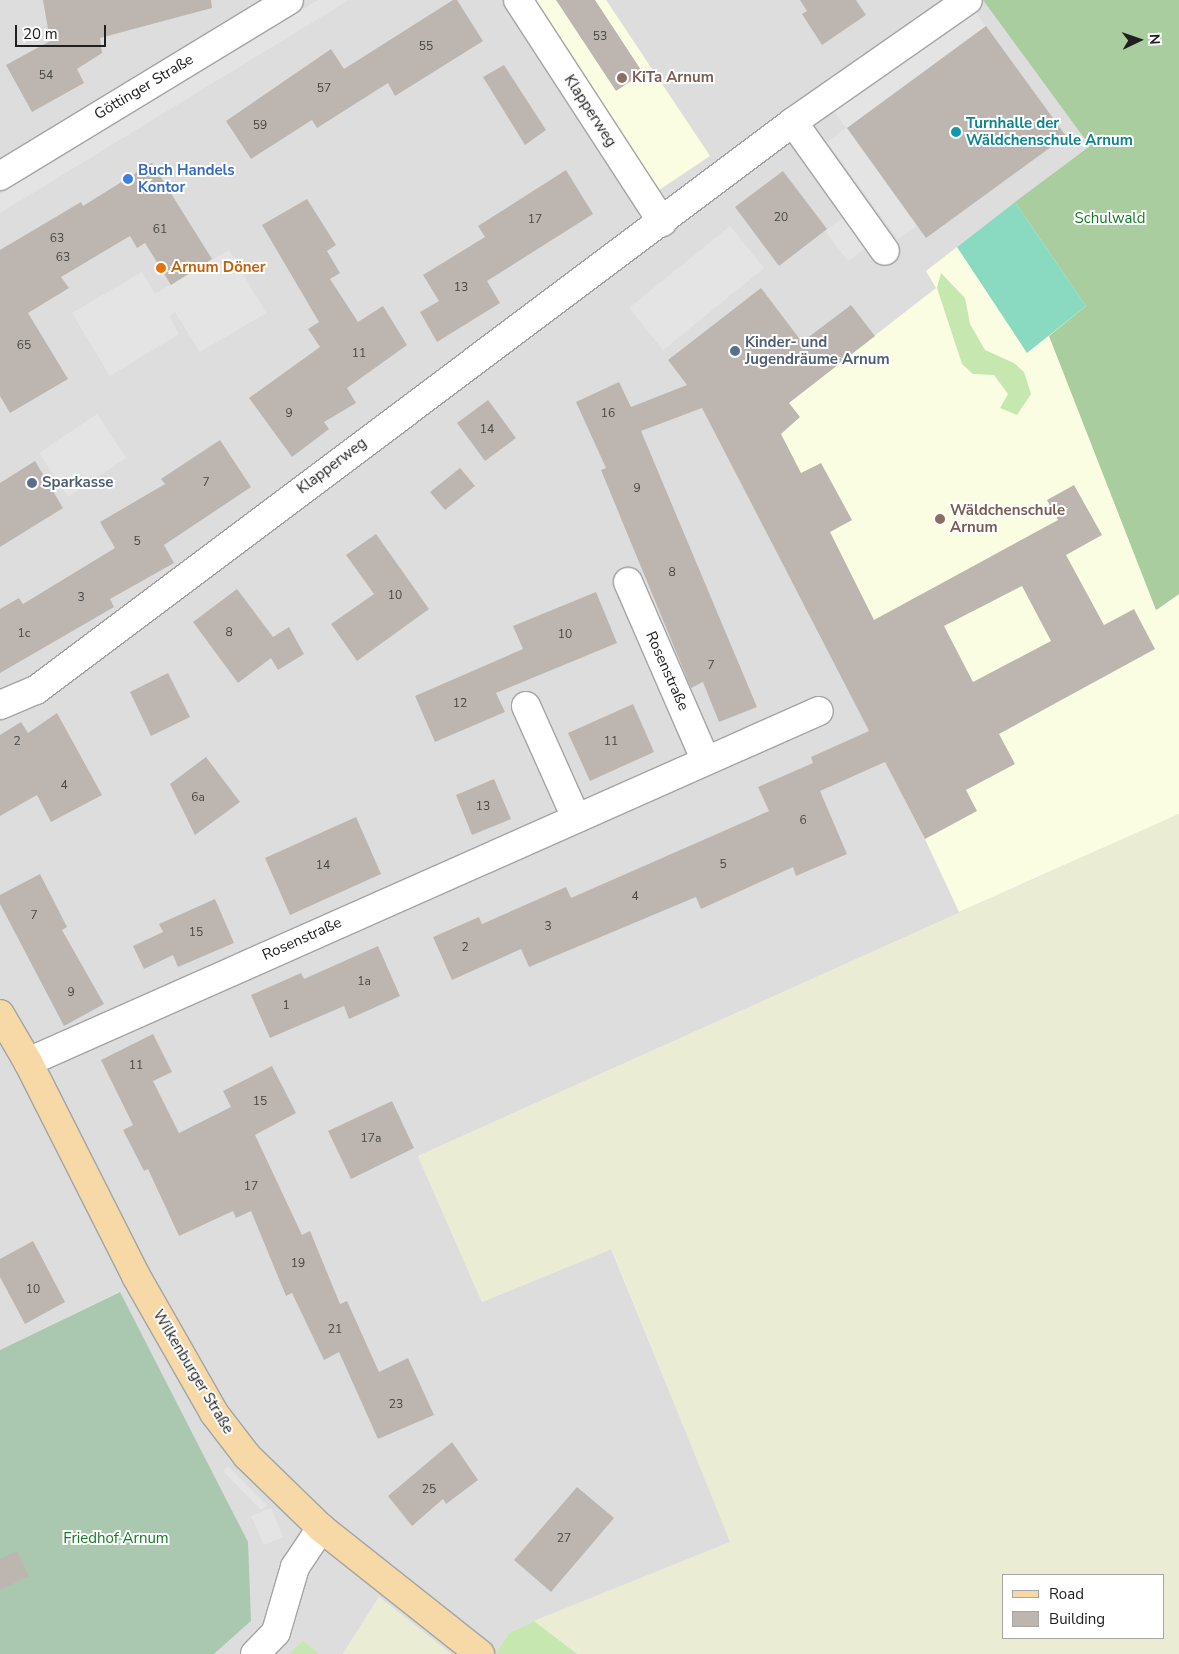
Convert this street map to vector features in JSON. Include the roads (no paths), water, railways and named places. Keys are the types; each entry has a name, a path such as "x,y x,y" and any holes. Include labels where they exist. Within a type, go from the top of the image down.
{"main road":[{"name":"Wilkenburger Straße","path":"0,1014 28,1062 136,1276 214,1413 247,1456 321,1528 480,1654"}],"street":[{"name":"Göttinger Straße","path":"0,176 289,0"},
{"name":"Klapperweg","path":"518,0 662,222"},
{"name":"Klapperweg","path":"0,705 36,690 793,122 968,0"},
{"path":"793,122 885,251"},
{"name":"Rosenstraße","path":"628,582 706,761"},
{"path":"526,706 576,818"},
{"name":"Rosenstraße","path":"28,1062 819,712"},
{"path":"255,1654 276,1632 294,1567 321,1528"}],"place":[{"name":"KiTa Arnum","path":"622,78"},
{"name":"Turnhalle der Wäldchenschule Arnum","path":"956,132"},
{"name":"Buch Handels Kontor","path":"128,179"},
{"name":"Arnum Döner","path":"161,268"},
{"name":"Kinder- und Jugendräume Arnum","path":"735,351"},
{"name":"Sparkasse","path":"32,483"},
{"name":"Wäldchenschule Arnum","path":"940,519"}],"park label":[{"name":"Schulwald","path":"1110,219"},
{"name":"Friedhof Arnum","path":"116,1539"}]}
